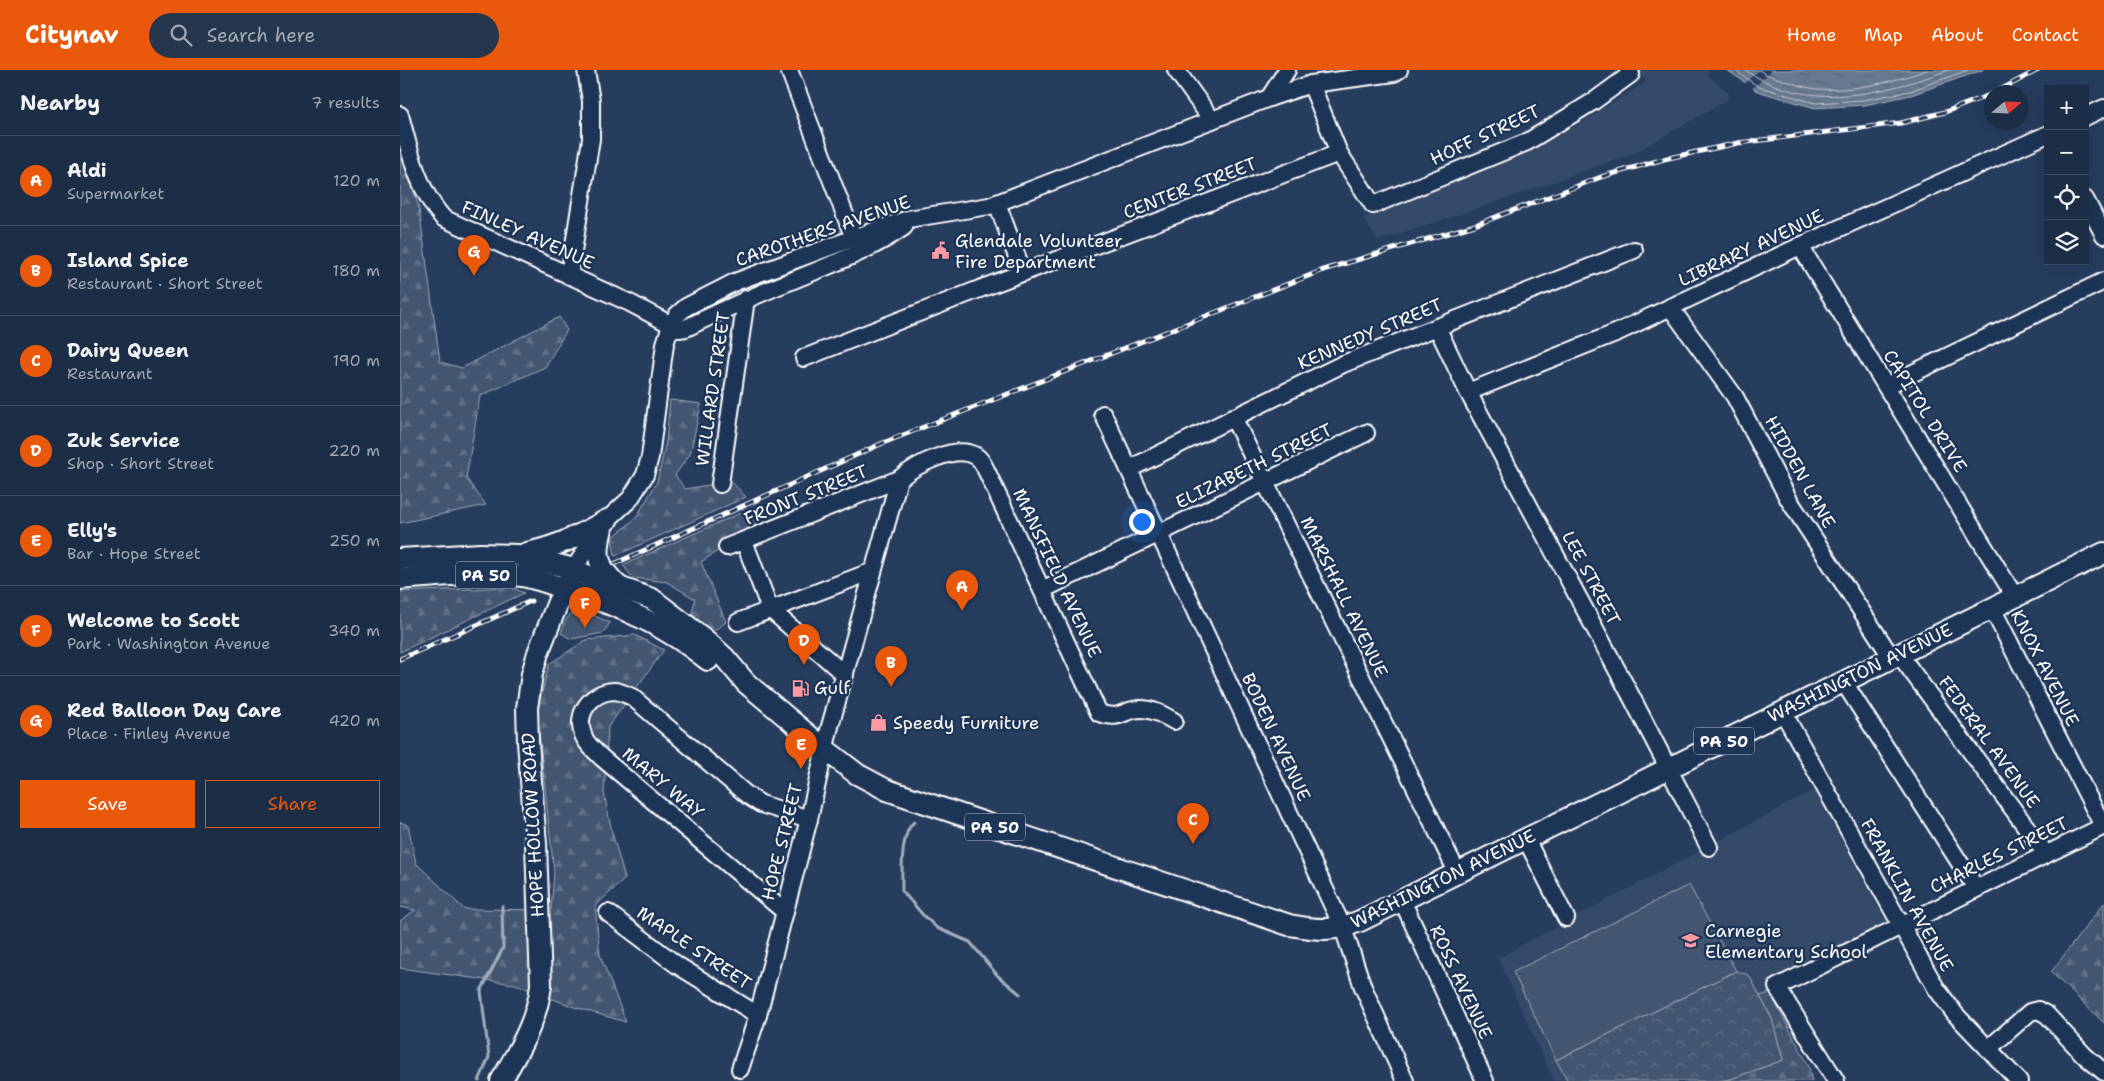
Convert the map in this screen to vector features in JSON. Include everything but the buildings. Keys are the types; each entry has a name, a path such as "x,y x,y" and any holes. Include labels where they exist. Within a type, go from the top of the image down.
{"main road":[{"path":"518,554 546,550 605,524"},
{"path":"605,524 598,552 599,563 607,576 622,589"},
{"name":"WASHINGTON AVENUE","path":"407,558 498,553 518,554 574,569 588,576 652,599 725,658 746,683 857,774 902,796 1289,925 1325,931 1343,928 1402,900 2104,553"},
{"name":"HOPE HOLLOW ROAD","path":"501,1081 530,1031 540,996 541,970 536,844 527,708 532,674 538,653 564,588 574,569"},
{"name":"WASHINGTON AVENUE","path":"403,579 504,575 538,580 564,588 654,624 675,635 717,667 746,683"}],"street":[{"path":"570,276 591,139 591,101 586,70"},
{"path":"789,70 854,238"},
{"path":"1176,70 1212,120"},
{"path":"1269,98 1287,70"},
{"name":"CAROTHERS AVENUE","path":"574,569 592,540 630,498 644,474 651,449 665,344 670,325 686,307 735,282 854,238 917,218 989,206 1269,98 1312,84 1394,73 1399,70"},
{"name":"HOFF STREET","path":"1340,153 1374,206 1527,142 1594,101 1630,72"},
{"path":"1312,84 1340,153"},
{"path":"2089,115 2104,108"},
{"name":"FINLEY AVENUE","path":"400,115 416,173 431,205 443,218 502,247 653,314 670,325"},
{"name":"LIBRARY AVENUE","path":"1468,392 1618,332 1800,246 2044,136"},
{"name":"CENTER STREET","path":"804,358 1023,272 1340,153"},
{"path":"997,203 1023,272"},
{"path":"2089,206 2104,235"},
{"path":"670,325 679,329 686,328 746,299 866,250 887,239 917,218"},
{"name":"CAPITOL DRIVE","path":"1800,246 2015,597"},
{"name":"KENNEDY STREET","path":"1128,469 1343,364 1634,250"},
{"path":"1886,386 2104,281"},
{"name":"WILLARD STREET","path":"720,484 746,299"},
{"name":"HIDDEN LANE","path":"1670,308 1735,397 1789,500 1896,656"},
{"name":"LEE STREET","path":"1437,327 1468,392 1669,768 1709,847"},
{"name":"BODEN AVENUE","path":"1103,414 1343,928 1363,987 1405,1081"},
{"name":"MARSHALL AVENUE","path":"1233,417 1457,872"},
{"name":"ELIZABETH STREET","path":"1042,590 1159,535 1366,433"},
{"name":"MANSFIELD AVENUE","path":"899,479 916,467 936,457 959,454 975,456 982,461 1099,713 1112,718 1140,709 1158,712 1174,721"},
{"name":"FRONT STREET","path":"727,547 899,479"},
{"name":"HOPE STREET","path":"740,1069 758,1015 809,819 829,730 899,479"},
{"path":"744,541 770,609 845,675"},
{"path":"738,622 873,571"},
{"name":"KNOX AVENUE","path":"1992,608 2103,826"},
{"name":"FEDERAL AVENUE","path":"1896,656 2046,854"},
{"path":"1843,681 1976,888"},
{"name":"MARY WAY","path":"785,912 602,758 584,738 580,725 582,711 590,701 602,693 615,691 632,697 761,804 809,819"},
{"name":"FRANKLIN AVENUE","path":"1783,712 1900,925 1945,1002 2020,1081"},
{"name":"CHARLES STREET","path":"1836,1081 1777,987 2103,826"},
{"path":"1526,839 1566,918"},
{"name":"ROSS AVENUE","path":"1402,900 1485,1081"},
{"name":"MAPLE STREET","path":"608,913 677,965 758,1015"},
{"path":"1988,1049 2030,1012 2038,1010 2047,1015 2085,1056 2104,1072"}],"shaded area":[{"path":"1638,70 1708,70 1709,76 1729,93 1727,100 1635,153 1497,202 1378,241 1363,218 1535,148 1646,82"},
{"name":"Carnegie Elementary School","path":"1814,790 1888,925 1769,983 1795,1070 1769,1081 1554,1081 1498,958"}],"green space":[{"path":"400,149 419,208 440,362 462,368 559,317 567,330 545,367 480,396 466,478 486,505 400,523"},
{"path":"670,400 701,404 690,454 675,475 685,489 731,481 746,497 615,556 612,538 636,518 657,482 666,442"},
{"path":"761,504 759,524 701,562 726,622 712,632 692,614 695,599 667,582 633,578 623,565"},
{"path":"511,587 524,593 400,652 400,592"},
{"path":"577,612 589,613 610,623 603,633 571,639 561,633 568,617"},
{"path":"635,635 664,650 608,727 604,793 625,879 595,906 600,955 626,1022 574,1007 515,984 400,968 400,921 415,910 400,907 400,822 408,825 416,863 464,909 551,910 554,873 537,713 549,664 586,640"},
{"path":"1689,885 1736,971 1556,1060 1513,972"},
{"path":"2104,903 2104,1023 2051,972"},
{"path":"1736,971 1749,975 1772,1019 1783,1060 1731,1079 1718,1081 1568,1081 1556,1060"},
{"path":"1770,993 1808,1064 1812,1081 1718,1081 1731,1079 1783,1060 1772,1019 1760,996"}],"water":[{"path":"1727,70 1983,70 1911,95 1865,105 1815,108 1757,91"}],"pier":[{"path":"1759,70 1772,70 1751,90 1743,85"}],"waterway":[{"path":"914,822 909,827 904,844 902,891 937,928 970,942 998,976 1020,994"},
{"path":"479,1081 489,1057 481,991 503,948 502,906"}],"railway":[{"path":"2009,85 2038,70"},
{"path":"614,564 883,443 1326,269 1475,225 1601,177 1664,159 1738,143 1901,123 1945,112 1984,97"},
{"path":"400,659 531,601"}],"place":[{"name":"Glendale Volunteer Fire Department","path":"941,251"},
{"name":"Red Balloon Day Care","path":"474,276"},
{"name":"Aldi","path":"962,611"},
{"name":"Welcome to Scott","path":"585,628"},
{"name":"Zuk Service","path":"804,665"},
{"name":"Island Spice","path":"891,687"},
{"name":"Gulf","path":"800,688"},
{"name":"Speedy Furniture","path":"879,723"},
{"name":"Elly's","path":"801,769"},
{"name":"Dairy Queen","path":"1193,844"},
{"name":"Carnegie Elementary School","path":"1691,941"}]}
